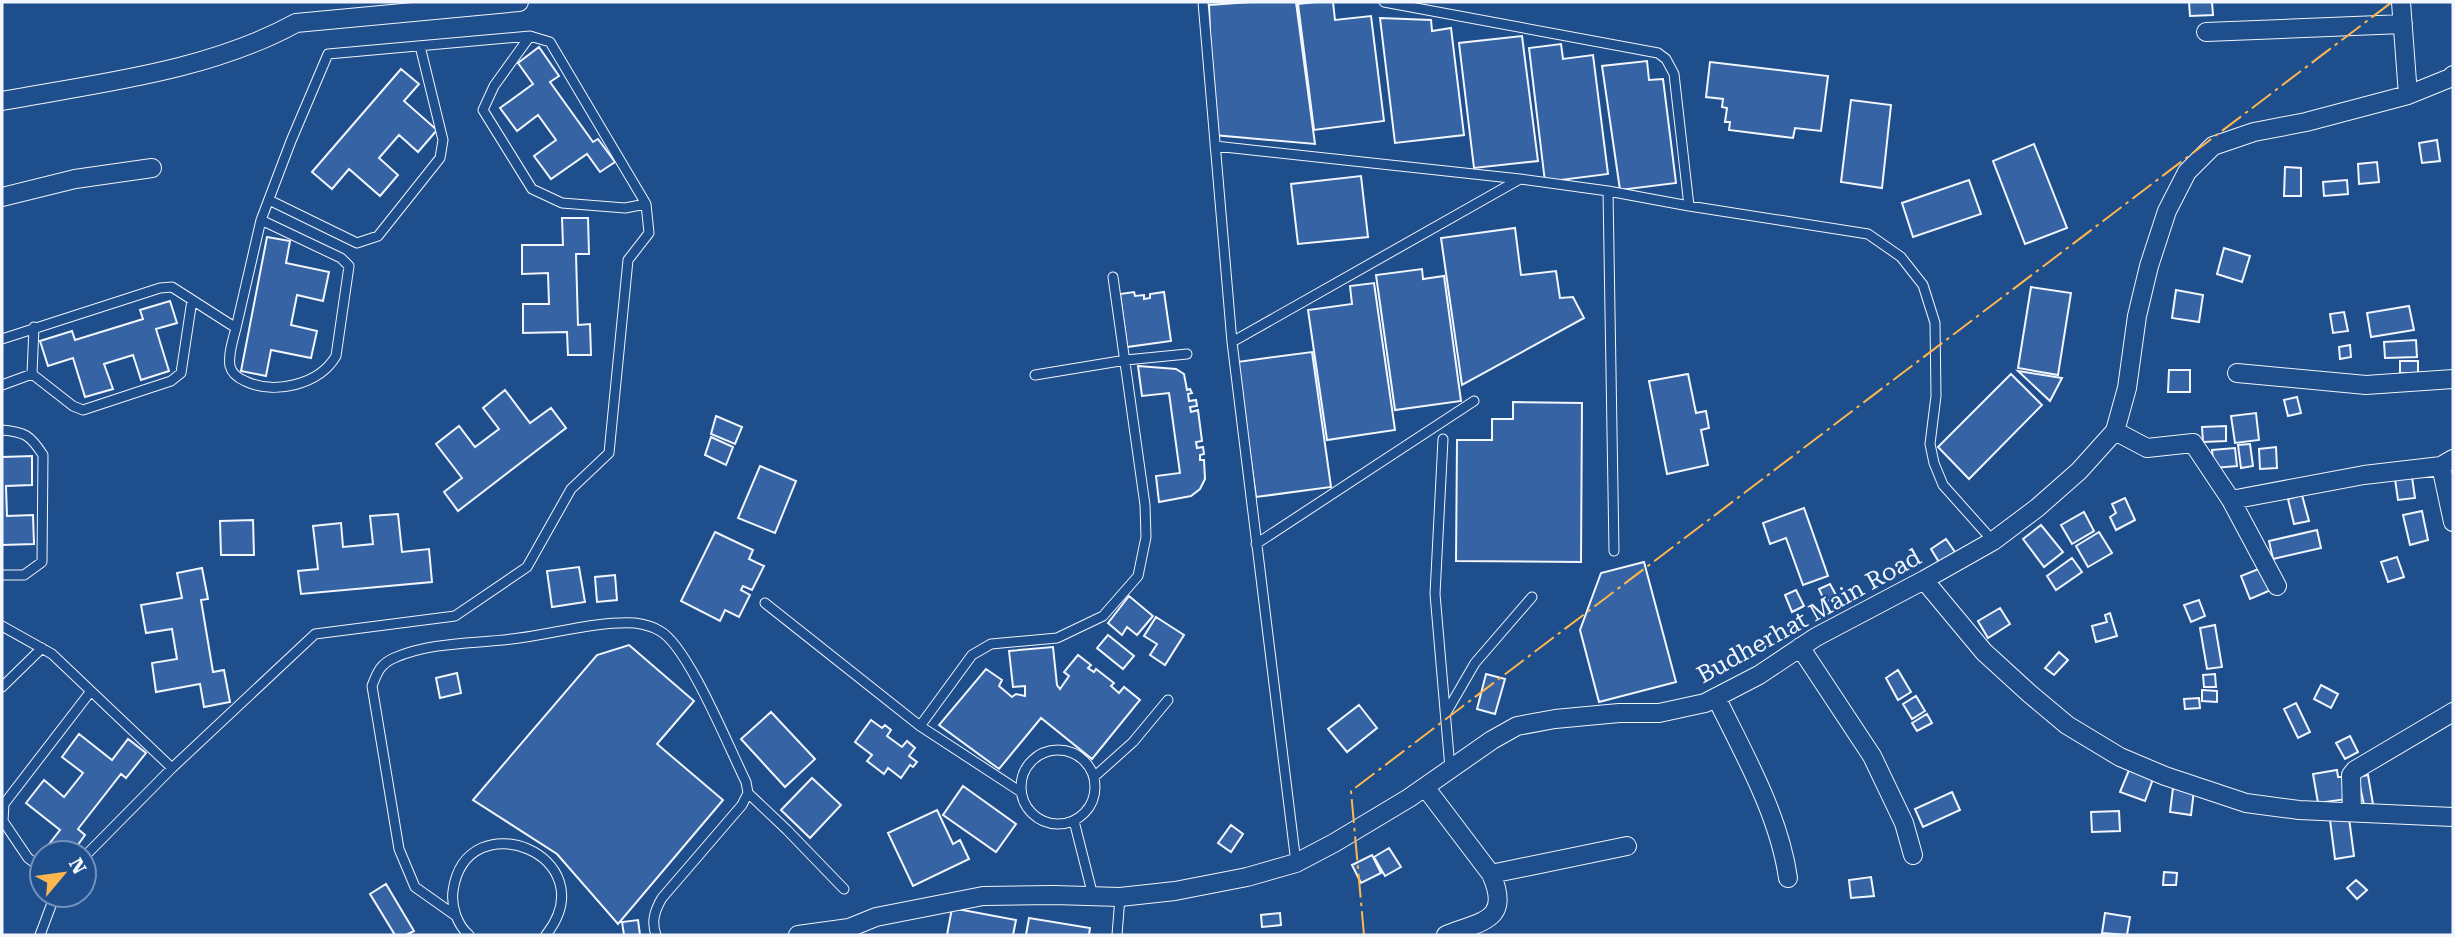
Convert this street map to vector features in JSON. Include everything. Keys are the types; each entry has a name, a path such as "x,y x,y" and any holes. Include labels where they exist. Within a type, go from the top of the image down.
{"street":[{"path":"2,101 164,71 266,39 296,23 519,2"},
{"path":"2401,2 2408,94"},
{"path":"2206,32 2403,24"},
{"name":"Budherhat Main Road","path":"798,935 831,933 876,917 983,896 1120,897 1175,891 1247,877 1296,863 1334,843 1517,726 1555,719 1619,713 1659,713 1705,703 1759,675 1816,637 1993,541 2037,508 2079,471 2115,430 2127,388 2137,316 2149,266 2167,211 2187,172 2213,146 2254,132 2306,122 2408,94 2452,79"},
{"path":"2,197 75,179 152,167"},
{"path":"2237,373 2367,385 2453,379"},
{"path":"2115,430 2147,448 2193,443 2231,500 2277,586"},
{"path":"2231,500 2447,462 2453,522"},
{"path":"1924,580 1984,652 2030,694 2067,725 2120,757 2165,776 2246,803 2299,810 2453,817"},
{"path":"1800,647 1872,756 1904,823 1913,855"},
{"path":"1716,697 1772,819 1784,854 1788,878"},
{"path":"2352,812 2351,775 2355,770 2453,712"},
{"path":"1425,787 1492,874 1499,891 1499,906 1491,917 1446,935"},
{"path":"1492,874 1627,846"}],"lane":[{"path":"1203,2 1232,342 1296,863"},
{"path":"1384,2 1658,53 1666,59 1674,74 1689,206"},
{"path":"530,36 494,86 483,110 532,189 562,203 625,208 646,204"},
{"path":"98,843 172,768 315,634 455,616 527,567 571,489 609,453 628,260 649,233 646,204 550,42 530,36 328,54 261,220 230,366 236,377 254,385 285,388 330,366 336,356 349,266 341,258 261,220"},
{"path":"269,200 357,243 378,236 440,158 443,140 420,46"},
{"path":"1215,146 1520,179 1868,234 1901,257 1923,285 1935,323 1936,396 1930,444 1934,464 1942,485 1993,541"},
{"path":"1232,342 1520,179"},
{"path":"1608,191 1614,551"},
{"path":"920,726 972,655 991,644 1057,638 1102,616 1138,576 1146,537 1145,505 1113,276"},
{"path":"2,339 160,288 172,287 236,328"},
{"path":"32,374 73,406 83,410 171,381 181,373 192,300"},
{"path":"32,374 34,327"},
{"path":"1035,375 1126,360 1187,354"},
{"path":"2,384 32,374"},
{"path":"1256,544 1474,401"},
{"path":"2,430 20,432 33,440 43,454 42,562 24,575 2,575"},
{"path":"1443,439 1435,594 1450,768"},
{"path":"1446,713 1475,663 1532,597"},
{"path":"765,603 920,726 1021,792"},
{"path":"469,935 456,916 415,887 399,849 372,685 379,667 394,658 433,648 602,625 637,623 661,631 676,646 690,666 746,782 748,793 844,889"},
{"path":"2,626 52,654 172,768"},
{"path":"2,687 42,648"},
{"path":"28,858 3,821 4,804 91,691"},
{"path":"1094,777 1133,742 1168,700"},
{"path":"1057,749 1080,757 1089,766 1094,777 1092,803 1074,821 1063,824 1040,820 1031,813 1021,792 1021,779 1025,768 1034,758 1057,749"},
{"path":"656,935 655,911 662,898 742,805 748,793"},
{"path":"1074,821 1093,896"},
{"path":"456,916 452,898 455,880 463,864 476,851 493,844 511,842 529,847 544,857 555,871 561,888 561,907 555,924 546,935"},
{"path":"1118,935 1120,897"},
{"path":"40,935 50,909"}],"building":[{"path":"1296,2 1315,144 1214,135 1209,5"},
{"path":"1333,2 1335,20 1371,16 1384,121 1314,130 1298,4"},
{"path":"2189,2 2212,2 2213,15 2190,16"},
{"path":"1380,18 1431,20 1432,31 1451,28 1464,135 1395,143"},
{"path":"1522,36 1538,161 1474,168 1459,43"},
{"path":"1561,44 1563,59 1593,55 1608,174 1545,182 1529,48"},
{"path":"539,47 559,76 550,82 593,142 598,139 615,162 600,172 587,154 551,179 534,156 556,140 538,115 517,131 500,108 533,84 518,63"},
{"path":"1647,61 1649,80 1663,79 1676,183 1620,190 1602,66"},
{"path":"1710,62 1828,76 1821,131 1795,128 1793,138 1729,130 1730,122 1725,122 1727,108 1722,107 1723,99 1706,97"},
{"path":"401,69 419,84 404,101 437,130 418,152 399,135 379,158 398,175 380,196 349,169 332,189 312,172"},
{"path":"1851,100 1891,105 1882,188 1841,182"},
{"path":"2437,140 2440,161 2422,163 2419,143"},
{"path":"2034,144 2067,228 2025,244 1993,161"},
{"path":"2377,162 2379,182 2359,184 2358,164"},
{"path":"2285,167 2301,168 2301,196 2284,196"},
{"path":"1361,176 1368,237 1298,244 1291,184"},
{"path":"1969,180 1981,214 1913,237 1902,203"},
{"path":"2347,180 2348,194 2324,196 2323,182"},
{"path":"562,218 588,218 589,254 576,254 578,325 590,324 591,355 568,355 567,332 523,333 523,304 549,304 548,273 522,274 522,245 563,245"},
{"path":"1515,228 1521,275 1556,271 1560,298 1573,297 1584,318 1462,385 1441,238"},
{"path":"267,237 290,241 286,263 329,272 323,301 297,295 291,325 317,331 311,358 271,350 266,376 241,371"},
{"path":"2224,248 2250,256 2242,282 2217,274"},
{"path":"1422,269 1423,279 1444,276 1461,401 1395,410 1376,275"},
{"path":"1374,283 1395,430 1327,440 1308,310 1352,304 1350,286"},
{"path":"2031,287 2071,293 2058,375 2018,368"},
{"path":"2176,290 2203,295 2199,322 2172,318"},
{"path":"1134,292 1135,296 1144,295 1144,299 1150,298 1150,294 1164,292 1171,341 1127,347 1120,294"},
{"path":"170,301 177,323 156,329 169,371 141,380 133,355 104,364 113,389 85,397 73,358 48,366 40,341 72,331 75,340 143,319 140,310"},
{"path":"2409,306 2414,330 2371,337 2367,313"},
{"path":"2344,312 2348,331 2333,333 2330,314"},
{"path":"2416,340 2417,357 2385,358 2384,342"},
{"path":"2350,345 2351,357 2340,359 2339,347"},
{"path":"1312,352 1331,487 1256,497 1237,362"},
{"path":"2400,361 2418,361 2418,373 2400,373"},
{"path":"1138,366 1176,369 1184,374 1187,390 1190,389 1192,393 1188,394 1189,401 1196,400 1197,406 1190,407 1191,412 1198,410 1202,441 1196,442 1197,448 1203,447 1204,454 1200,455 1200,460 1204,460 1205,479 1200,489 1191,496 1159,502 1156,476 1180,473 1169,393 1142,396"},
{"path":"2169,370 2190,370 2190,392 2168,392"},
{"path":"2018,371 2062,378 2050,401"},
{"path":"1688,374 1696,413 1706,411 1709,428 1701,430 1708,465 1667,474 1649,381"},
{"path":"2011,374 2042,405 1969,479 1938,447"},
{"path":"505,390 530,423 551,408 566,428 458,511 444,492 462,478 436,444 459,426 475,447 499,429 483,408"},
{"path":"2297,397 2301,413 2288,416 2284,400"},
{"path":"1513,402 1582,403 1581,562 1456,561 1457,440 1492,440 1492,419 1513,419"},
{"path":"2256,413 2259,440 2235,443 2231,416"},
{"path":"716,416 742,427 735,444 711,434"},
{"path":"2226,426 2226,441 2203,442 2202,427"},
{"path":"711,437 733,447 726,465 705,455"},
{"path":"2250,444 2253,466 2241,468 2238,445"},
{"path":"2276,447 2277,468 2260,469 2259,449"},
{"path":"2235,448 2237,466 2214,468 2212,450"},
{"path":"32,456 32,485 6,486 7,516 33,515 34,544 2,545 2,457"},
{"path":"760,466 796,481 775,533 738,518"},
{"path":"2412,477 2415,498 2398,500 2395,479"},
{"path":"2302,495 2309,521 2294,524 2288,499"},
{"path":"2125,498 2135,520 2116,530 2110,517 2116,513 2112,504"},
{"path":"1804,508 1828,576 1803,585 1786,538 1770,544 1763,523"},
{"path":"2422,511 2428,540 2410,545 2403,515"},
{"path":"2084,512 2094,531 2072,544 2061,525"},
{"path":"398,514 402,552 429,549 432,582 301,594 298,571 318,569 313,526 341,523 343,547 373,544 370,516"},
{"path":"253,520 254,555 221,555 220,521"},
{"path":"2041,525 2063,552 2044,567 2023,539"},
{"path":"2317,530 2321,548 2273,559 2269,541"},
{"path":"715,532 753,550 749,559 764,566 752,590 743,586 741,590 750,595 739,617 725,610 720,621 681,601"},
{"path":"2099,532 2112,553 2088,567 2076,546"},
{"path":"1946,539 1955,552 1939,562 1931,549"},
{"path":"2397,557 2404,577 2388,582 2381,562"},
{"path":"2072,558 2082,572 2056,590 2047,576"},
{"path":"1644,562 1676,682 1599,702 1580,630 1601,573"},
{"path":"579,567 585,602 552,607 547,571"},
{"path":"202,568 208,599 201,600 213,672 224,670 230,702 204,707 200,684 156,692 152,663 177,659 172,629 146,633 141,605 182,598 177,573"},
{"path":"2261,568 2271,590 2250,599 2241,576"},
{"path":"615,575 617,600 597,602 595,577"},
{"path":"1830,584 1837,597 1825,602 1819,589"},
{"path":"1796,590 1804,606 1792,612 1785,595"},
{"path":"1129,596 1153,616 1137,635 1127,627 1122,635 1108,623"},
{"path":"2199,600 2205,616 2191,622 2184,605"},
{"path":"2000,608 2010,624 1988,638 1978,621"},
{"path":"2110,613 2117,636 2096,642 2092,626 2107,622 2105,615"},
{"path":"1156,617 1184,635 1165,665 1150,655 1157,644 1144,636"},
{"path":"2215,625 2222,667 2207,669 2200,628"},
{"path":"1108,635 1134,656 1123,669 1097,648"},
{"path":"629,645 694,701 657,744 723,800 618,924 557,854 473,800 597,655"},
{"path":"1053,647 1057,685 1060,689 1069,676 1064,672 1078,655 1091,665 1088,668 1094,672 1096,669 1114,683 1111,686 1119,693 1124,687 1140,700 1092,759 1041,718 999,769 939,725 986,669 1002,680 999,686 1012,697 1016,694 1025,696 1025,686 1013,687 1009,651"},
{"path":"2059,652 2068,660 2054,675 2045,668"},
{"path":"1898,670 1911,692 1898,700 1886,678"},
{"path":"457,673 461,693 440,698 436,678"},
{"path":"1486,674 1505,679 1495,714 1477,709"},
{"path":"2215,674 2216,687 2204,687 2203,675"},
{"path":"2321,685 2338,694 2331,708 2314,699"},
{"path":"2202,690 2217,691 2217,702 2202,701"},
{"path":"1916,696 1925,711 1912,719 1903,704"},
{"path":"2199,698 2200,708 2185,709 2184,699"},
{"path":"2296,703 2310,732 2298,738 2284,709"},
{"path":"1359,705 1377,728 1347,752 1328,729"},
{"path":"771,712 815,759 785,787 741,739"},
{"path":"1927,714 1932,723 1917,731 1912,723"},
{"path":"871,720 882,728 885,725 891,730 887,736 902,747 907,741 915,748 909,756 917,762 913,767 910,765 901,778 888,768 884,774 867,761 872,755 855,742"},
{"path":"79,734 112,760 128,739 146,753 126,778 121,774 78,829 85,835 82,839 53,839 60,830 26,803 44,780 64,797 83,773 62,757"},
{"path":"2350,736 2358,752 2345,759 2336,743"},
{"path":"2129,770 2153,779 2145,801 2120,792"},
{"path":"2337,770 2338,777 2344,777 2347,799 2318,803 2313,774"},
{"path":"2368,775 2373,804 2364,805 2358,777"},
{"path":"812,778 841,805 810,838 781,810"},
{"path":"963,786 1016,824 996,852 943,815"},
{"path":"2173,788 2194,790 2191,815 2170,812"},
{"path":"1952,792 1960,810 1923,827 1915,809"},
{"path":"937,810 953,844 960,840 969,859 913,886 888,833"},
{"path":"2119,811 2120,831 2092,832 2091,812"},
{"path":"2349,818 2354,856 2335,859 2330,820"},
{"path":"1231,825 1243,834 1231,852 1218,843"},
{"path":"1389,848 1401,867 1385,876 1374,857"},
{"path":"1372,855 1381,873 1361,883 1352,865"},
{"path":"2164,872 2177,873 2176,885 2163,885"},
{"path":"1871,877 1874,896 1851,898 1849,880"},
{"path":"2356,880 2367,890 2357,899 2347,888"},
{"path":"386,884 414,931 406,935 395,935 370,894"},
{"path":"952,908 1016,920 1013,935 947,935"},
{"path":"1280,913 1281,925 1262,927 1261,915"},
{"path":"2105,913 2130,917 2127,935 2102,933"},
{"path":"1029,918 1090,928 1089,935 1026,935"},
{"path":"638,920 640,935 624,935 622,922"}],"power":[{"path":"1364,935 1351,791 2392,2"}]}
